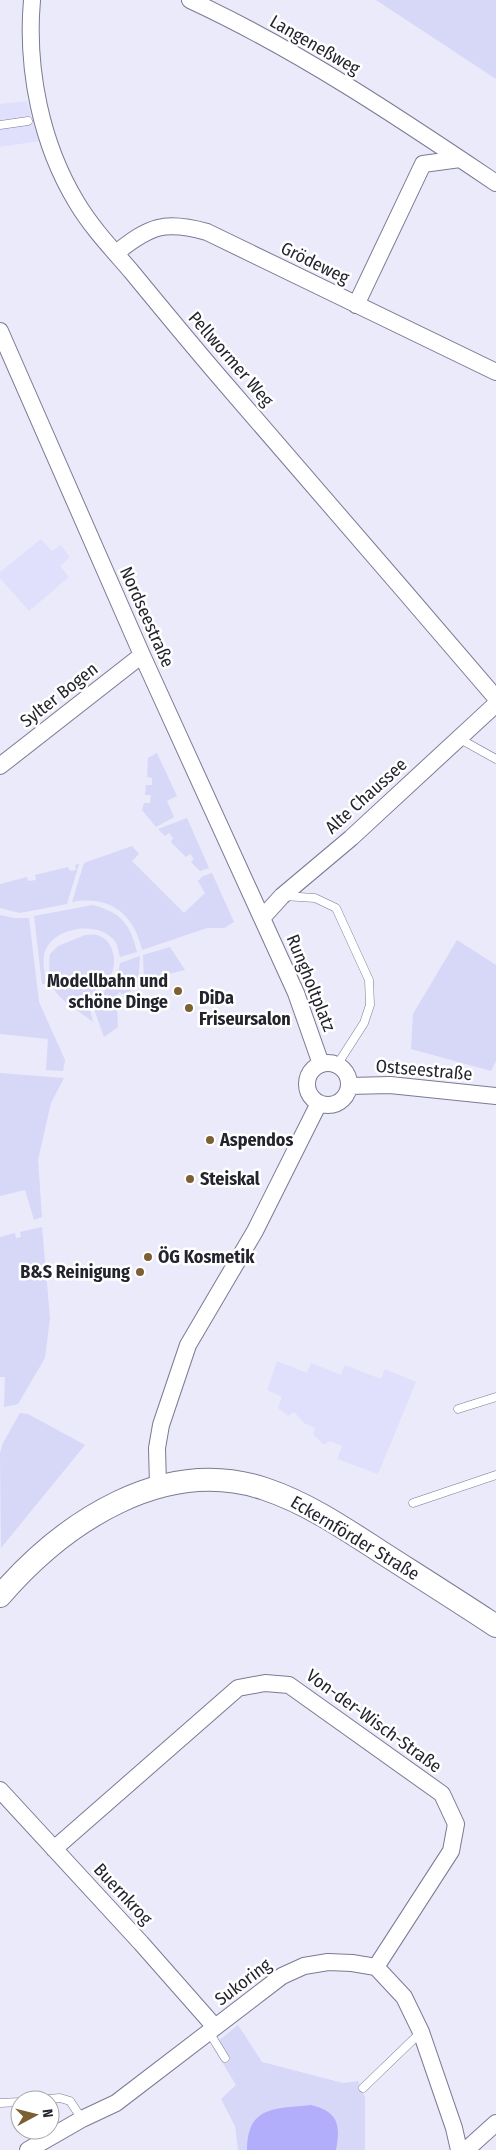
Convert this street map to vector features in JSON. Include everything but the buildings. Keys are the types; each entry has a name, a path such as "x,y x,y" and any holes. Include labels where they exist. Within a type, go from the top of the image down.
{"street":[{"name":"Pellwormer Weg","path":"32,0 31,57 35,88 42,117 57,162 77,202 99,234 178,329 496,698"},
{"name":"Langeneßweg","path":"190,0 292,54 370,99 496,183"},
{"path":"356,305 423,164 416,131"},
{"path":"423,164 460,159"},
{"name":"Grödeweg","path":"116,253 145,232 163,226 183,225 207,232 496,372"},
{"name":"Nordseestraße","path":"0,331 5,355 262,918"},
{"name":"Sylter Bogen","path":"0,766 142,655"},
{"name":"Alte Chaussee","path":"262,918 282,896 351,838 496,704"},
{"name":"Rungholtplatz","path":"262,918 329,1065 348,1078 349,1086"},
{"path":"329,1065 313,1070 308,1077 307,1087 312,1097 319,1103 330,1105 339,1103 346,1095 349,1086"},
{"name":"Ostseestraße","path":"349,1086 390,1084 496,1096"},
{"path":"158,1486 157,1448 161,1425 188,1345 255,1231 319,1103"},
{"name":"Eckernförder Straße","path":"0,1596 15,1579 52,1545 92,1515 124,1498 158,1486 189,1481 220,1481 263,1488 285,1496 333,1521 496,1626"},
{"name":"Von-der-Wisch-Straße","path":"54,1849 238,1688 265,1683 289,1685 442,1794 456,1824 451,1851 376,1967"},
{"name":"Buernkrog","path":"0,1790 142,1943 212,2030"},
{"name":"Sukoring","path":"28,2150 82,2119 116,2103 282,1976 304,1966 328,1962 376,1967"},
{"path":"376,1967 404,1997 421,2032 454,2128 459,2150"},
{"path":"466,2150 496,2123"}],"lane":[{"path":"0,124 28,121"},
{"path":"460,739 496,759"},
{"path":"282,896 315,898 336,908 369,980 370,1005 364,1023 329,1065"},
{"path":"458,1409 496,1397"},
{"path":"413,1503 496,1475"},
{"name":"Buernkrog","path":"212,2030 225,2058"},
{"path":"364,2088 421,2032"},
{"path":"60,2098 70,2101 82,2119"}],"shaded area":[{"path":"376,0 496,0 496,79"},
{"path":"27,101 39,141 0,147 0,104"},
{"path":"41,539 52,551 61,545 70,557 60,566 69,577 29,611 0,578 0,572"},
{"path":"157,753 177,796 167,801 174,817 156,827 142,810 144,803 150,803 151,795 145,795 146,785 152,785 152,778 147,777 148,758"},
{"path":"187,818 209,868 200,871 191,862 194,859 190,854 186,857 171,842 173,838 169,833 165,836 158,829"},
{"path":"132,846 139,854 132,861 184,913 205,893 198,881 203,876 212,873 234,922 224,928 207,928 142,950 133,926 118,910 98,901 72,902 84,863"},
{"path":"79,864 67,904 20,913 0,908 0,884 27,877 28,881 36,880 35,875 68,867 70,871 76,870 75,865"},
{"path":"93,905 111,912 123,921 128,927 137,952 120,957 115,941 106,933 87,928 67,931 51,942 46,949 44,962 46,984 42,984 34,916"},
{"path":"0,915 14,918 29,918 39,1002 65,1060 63,1071 46,1070 48,1039 0,1034"},
{"path":"85,935 103,937 111,947 114,960 114,966 109,978 92,995 90,1007 93,1022 59,996 51,980 49,968 50,954 58,946"},
{"path":"457,940 496,965 496,1061 491,1071 411,1049 413,1014"},
{"path":"170,947 185,970 144,980 143,955"},
{"path":"140,956 138,986 125,995 119,992 112,1007 117,1009 118,1027 104,1037 95,1012 96,1002 99,996 117,978 120,963"},
{"path":"0,1073 64,1078 51,1103 38,1160 42,1217 34,1220 25,1190 0,1196"},
{"path":"42,1227 50,1318 45,1358 18,1404 4,1407 5,1377 0,1377 0,1237 15,1233 16,1238 21,1237 20,1232"},
{"path":"277,1361 307,1373 311,1363 341,1375 345,1365 381,1379 385,1369 416,1382 378,1474 337,1459 342,1446 330,1441 324,1445 313,1434 315,1428 304,1423 294,1412 288,1416 278,1408 282,1397 267,1390"},
{"path":"20,1413 28,1414 85,1445 1,1548 0,1453 3,1443"},
{"path":"238,2025 262,2062 343,2083 358,2081 365,2097 365,2150 238,2150 235,2126 221,2099 236,2085 212,2046"},
{"path":"311,2105 327,2111 336,2120 338,2133 336,2150 247,2150 248,2135 258,2117 275,2109"}],"place":[{"name":"Modellbahn und schöne Dinge","path":"178,991"},
{"name":"DiDa Friseursalon","path":"189,1008"},
{"name":"Aspendos","path":"210,1140"},
{"name":"Steiskal","path":"190,1179"},
{"name":"ÖG Kosmetik","path":"148,1257"},
{"name":"B&S Reinigung","path":"140,1272"}]}
